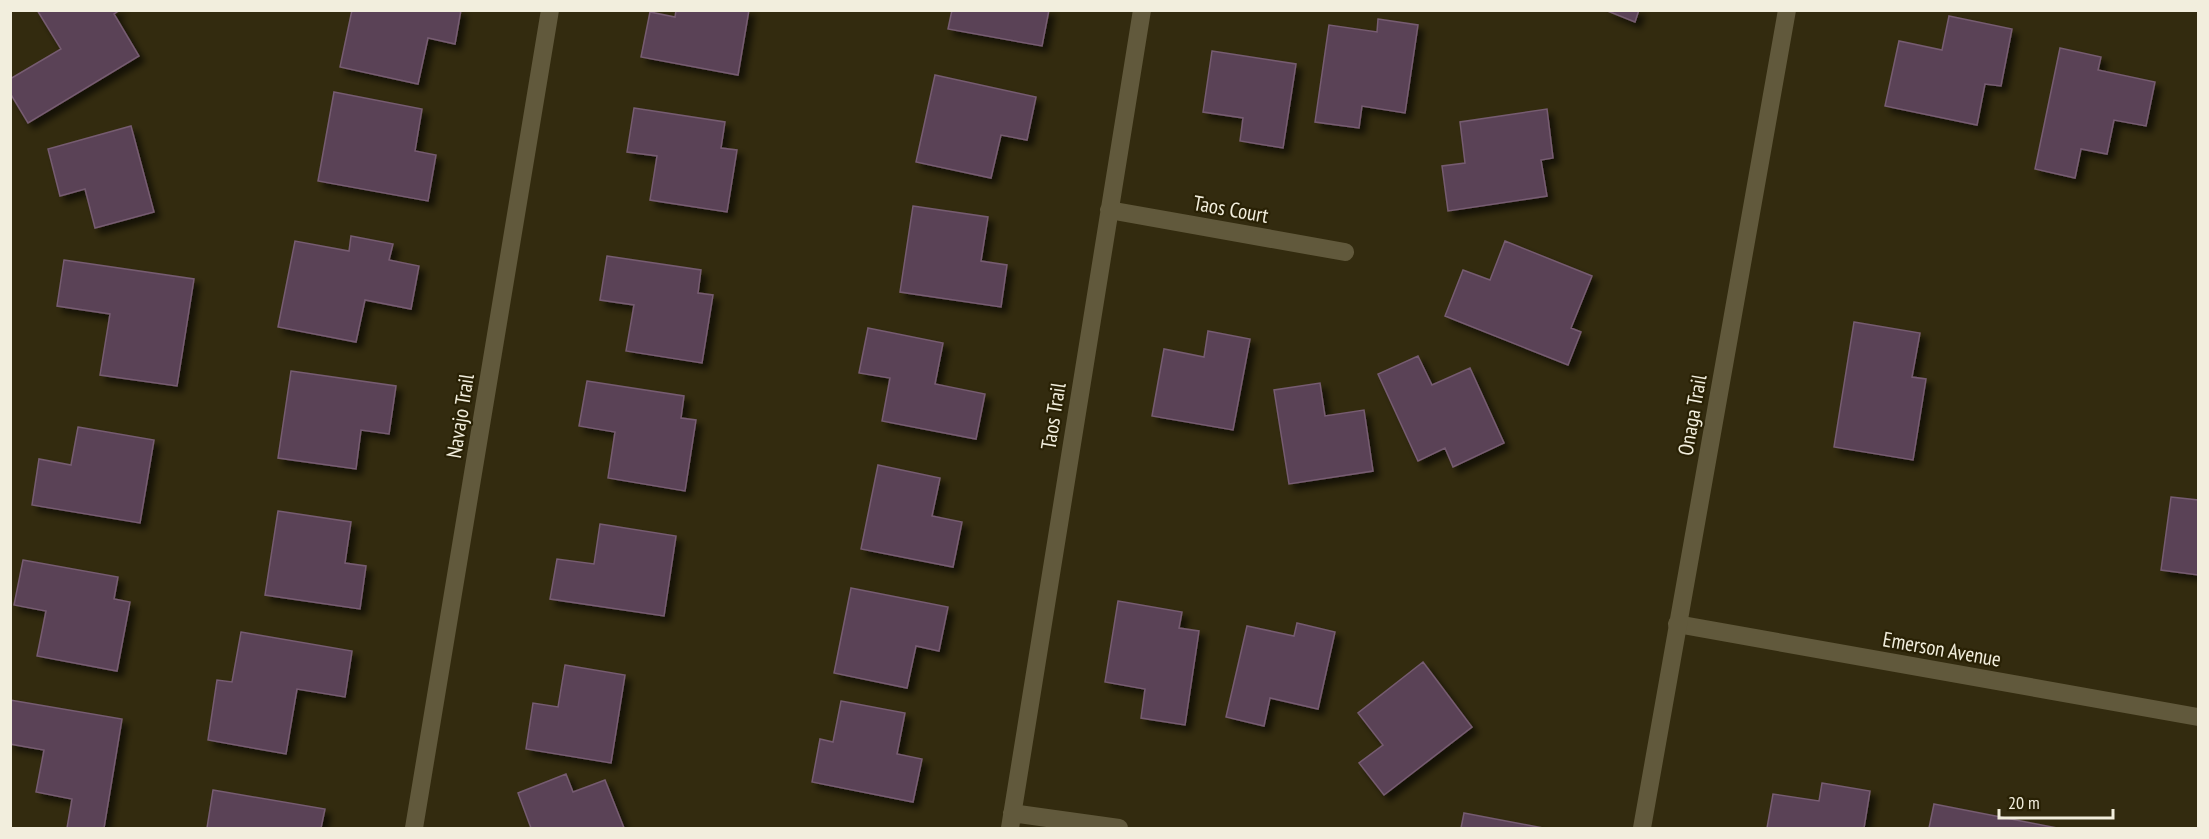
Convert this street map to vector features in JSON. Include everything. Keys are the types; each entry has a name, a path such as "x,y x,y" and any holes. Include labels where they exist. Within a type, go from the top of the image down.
{"street":[{"name":"Navajo Trail","path":"414,828 550,10"},
{"name":"Taos Trail","path":"1011,821 1142,10"},
{"name":"Onaga Trail","path":"1642,828 1787,10"},
{"name":"Taos Court","path":"1109,210 1345,252"},
{"name":"Emerson Avenue","path":"1677,624 2199,717"},
{"path":"1011,821 1119,828"}],"building":[{"path":"37,10 120,10 114,14 139,56 28,123 10,93 10,79 61,49"},
{"path":"352,10 461,10 455,44 428,38 418,84 340,67"},
{"path":"676,10 749,10 738,75 641,57 650,12 675,17"},
{"path":"952,10 1049,10 1042,46 948,29"},
{"path":"1605,10 1639,10 1635,22"},
{"path":"1949,16 2012,29 2001,86 1985,84 1977,125 1885,106 1899,41 1942,50"},
{"path":"1378,19 1418,25 1405,113 1362,106 1359,128 1315,122 1329,25 1377,32"},
{"path":"2060,48 2101,57 2098,70 2155,82 2146,126 2114,120 2107,154 2081,149 2075,178 2035,169"},
{"path":"1212,51 1296,64 1283,148 1240,141 1243,118 1203,112"},
{"path":"935,75 1036,97 1027,140 1001,135 991,178 916,162"},
{"path":"334,92 422,109 415,151 436,155 428,201 318,181"},
{"path":"634,108 725,122 721,148 737,150 727,212 650,200 657,156 627,152"},
{"path":"1547,109 1553,158 1541,160 1547,196 1448,211 1442,166 1465,163 1460,122"},
{"path":"131,126 154,212 95,228 85,189 60,196 48,149"},
{"path":"913,206 988,217 981,261 1007,265 1001,307 900,292"},
{"path":"351,236 393,244 389,260 419,266 411,309 365,300 356,342 278,327 295,241 349,251"},
{"path":"1505,241 1592,276 1571,328 1581,332 1568,365 1445,316 1463,270 1490,280"},
{"path":"607,256 701,270 698,293 713,295 702,363 626,351 634,305 600,300"},
{"path":"64,260 194,279 177,386 100,375 110,314 57,306"},
{"path":"1854,322 1920,333 1912,377 1926,379 1913,460 1834,447"},
{"path":"868,328 943,343 935,384 985,394 976,439 882,421 890,378 859,373"},
{"path":"1208,331 1250,339 1233,430 1152,416 1164,349 1204,357"},
{"path":"1418,356 1432,385 1470,368 1504,443 1453,467 1445,448 1418,461 1378,374"},
{"path":"291,371 396,386 389,434 361,430 356,469 278,458"},
{"path":"587,381 684,396 681,418 696,420 685,491 608,478 615,432 579,426"},
{"path":"1320,383 1325,416 1364,410 1373,471 1289,484 1274,390"},
{"path":"78,427 154,440 140,523 32,505 39,459 71,465"},
{"path":"878,465 940,478 932,516 962,522 953,567 861,549"},
{"path":"2171,497 2198,500 2198,575 2161,570"},
{"path":"278,511 351,522 345,563 366,566 360,609 265,595"},
{"path":"600,524 676,536 664,616 550,599 557,559 594,564"},
{"path":"23,560 118,577 114,599 130,602 117,671 37,656 46,611 14,605"},
{"path":"851,588 948,607 939,651 916,646 907,688 834,673"},
{"path":"1118,601 1182,612 1179,628 1199,631 1185,725 1141,718 1145,689 1105,682"},
{"path":"1297,623 1335,632 1318,709 1270,698 1264,726 1226,717 1247,626 1294,636"},
{"path":"241,632 352,651 345,697 297,689 286,754 208,740 217,680 232,682"},
{"path":"1423,662 1472,727 1384,795 1359,763 1383,745 1358,713"},
{"path":"565,665 625,675 611,763 526,749 533,703 558,707"},
{"path":"10,700 122,719 104,828 67,828 72,799 36,792 44,750 10,744"},
{"path":"841,701 905,713 897,754 922,759 913,802 812,782 820,739 833,742"},
{"path":"566,774 573,792 605,780 624,828 531,828 518,793"},
{"path":"1822,783 1870,791 1864,828 1767,828 1773,794 1819,801"},
{"path":"213,790 325,809 321,828 207,828"},
{"path":"1934,804 2057,828 1929,828"},
{"path":"1464,813 1543,828 1461,828"}]}
